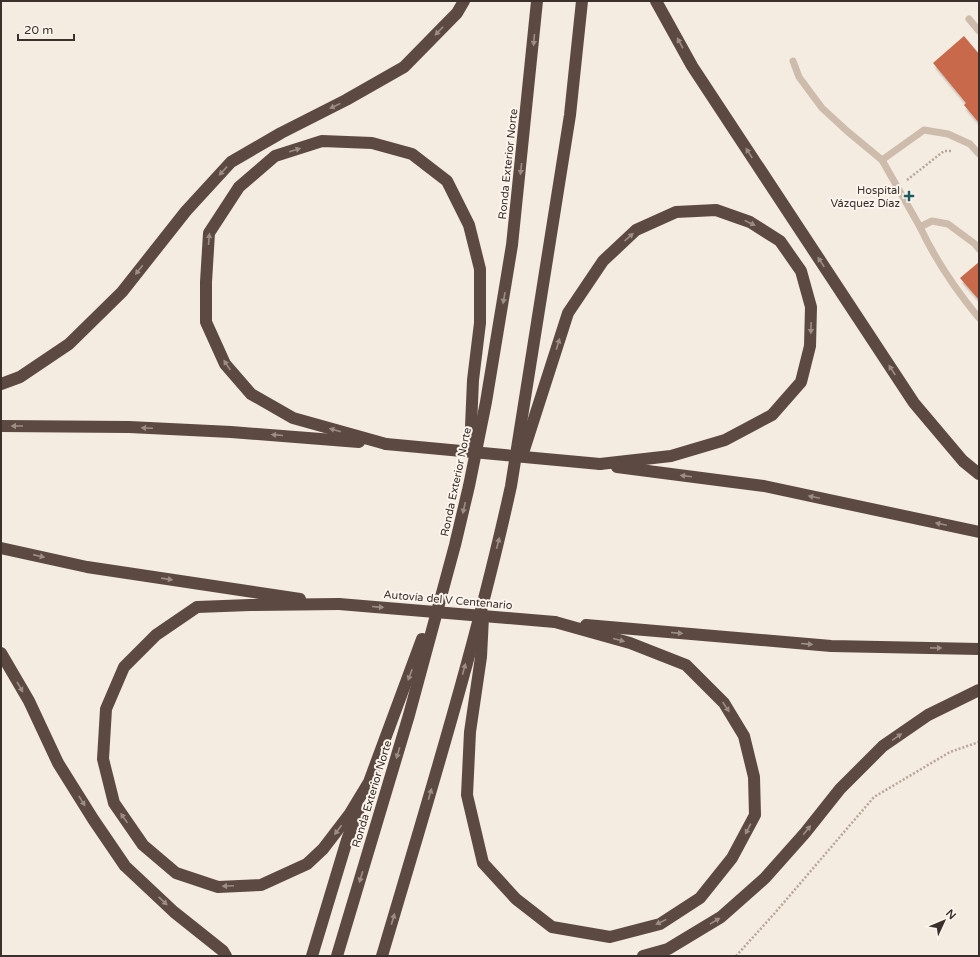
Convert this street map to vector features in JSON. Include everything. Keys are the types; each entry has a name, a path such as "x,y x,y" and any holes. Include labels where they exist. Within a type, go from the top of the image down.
{"highway":[{"path":"1,384 20,377 69,344 122,292 186,210 231,162 281,133 346,100 404,67 457,13 464,1"},
{"name":"Ronda Exterior Norte","path":"337,956 409,715 456,546 469,486 486,402 512,245 538,1"},
{"path":"382,956 440,759 499,541 511,486 570,115 582,1"},
{"path":"656,1 692,66 914,403 963,461 979,474"},
{"path":"386,444 293,418 251,394 225,364 206,322 206,282 209,233 239,187 275,156 322,140 372,143 412,154 447,181 469,225 480,270 480,323 473,380 469,486"},
{"path":"511,486 568,313 603,261 636,230 676,212 716,210 750,222 780,241 801,271 811,307 810,346 801,382 772,415 725,440 671,456 600,464"},
{"path":"1,426 130,427 231,432 386,444 600,464 764,486 979,532"},
{"path":"312,956 346,840 399,704 456,546"},
{"path":"1,548 87,567 339,604"},
{"path":"485,594 482,657 470,732 466,795 483,863 516,899 552,927 610,937 660,924 700,898 732,858 755,815 754,777 744,736 724,703 686,665 630,643 554,622"},
{"path":"339,604 197,607 156,635 124,667 106,709 103,759 114,803 143,845 176,873 218,887 261,885 307,864 327,843 349,815 369,782"},
{"name":"Autovía del V Centenario","path":"339,604 554,622"},
{"path":"554,622 831,646 979,649"},
{"path":"1,653 29,702 58,763 125,866 174,912 223,951 226,956"},
{"path":"643,956 668,949 721,917 765,878 805,833 840,789 883,746 928,715 979,690"}],"lane":[{"path":"969,19 979,31"},
{"path":"792,61 799,77 822,108 846,131 882,160 931,250 958,292 979,318"},
{"path":"882,160 924,130 948,134 970,144 979,154"},
{"path":"920,228 932,221 948,224 975,244 979,249"}],"path":[{"path":"897,188 944,151 962,151 970,144"},
{"path":"736,956 874,797 950,752 979,742"}],"building":[{"path":"964,36 979,54 979,123 964,105 966,103 933,63"},
{"path":"979,262 979,300 960,278"}],"place":[{"name":"Hospital Vázquez Díaz","path":"909,196"}]}
